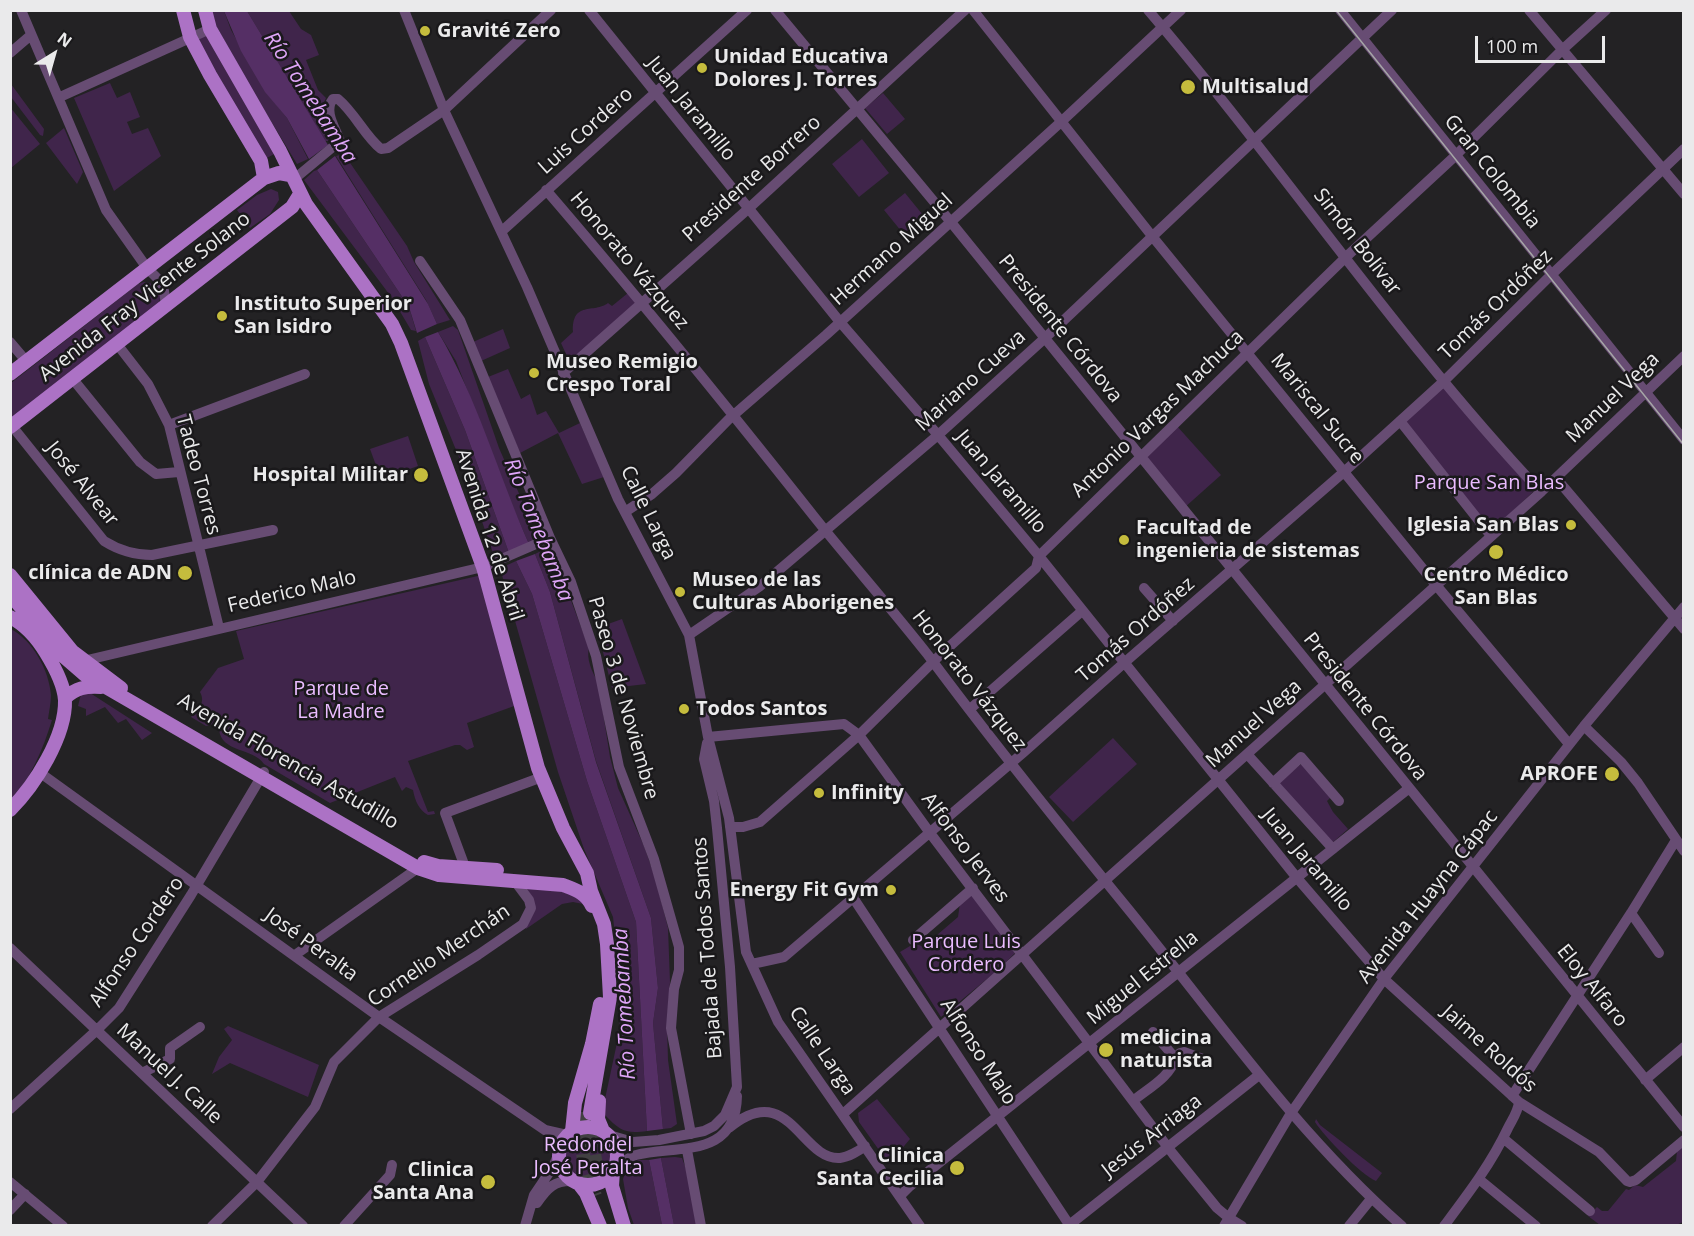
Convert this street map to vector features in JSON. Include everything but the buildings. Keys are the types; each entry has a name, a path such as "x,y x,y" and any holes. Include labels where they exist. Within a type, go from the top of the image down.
{"main road":[{"path":"183,10 190,37 261,161 264,178 279,173 296,176"},
{"name":"Avenida 12 de Abril","path":"205,10 210,29 296,176 300,194 328,238 392,324 483,567 530,742 563,828 586,873 585,891 598,922 603,945 599,1029 586,1113 610,998 608,944 604,924 585,891"},
{"path":"243,131 262,121"},
{"name":"Avenida Fray Vicente Solano","path":"10,374 264,178"},
{"name":"Avenida Fray Vicente Solano","path":"11,426 292,207 300,194"},
{"name":"Avenida Florencia Astudillo","path":"10,575 45,635 122,688 418,868 440,875 563,885 585,891"},
{"name":"Avenida Florencia Astudillo","path":"10,594 71,665 104,687 421,861 438,866 560,876 575,880 585,891"},
{"path":"10,617 45,635 65,699 56,743 39,772 10,810"},
{"path":"65,699 74,690 86,686 104,687"},
{"path":"586,873 605,909 613,957 616,1001 599,1093 598,1119 616,1146 617,1160 612,1186 624,1226"},
{"path":"570,1133 575,1103 592,1044 602,996"},
{"path":"600,1226 586,1193 563,1172 559,1153 563,1140 570,1133 591,1127 606,1133"},
{"path":"576,1182 585,1185 604,1181 614,1169"},
{"path":"606,1226 600,1194 617,1226"}],"street":[{"path":"21,10 60,97 106,210 147,268 160,281 166,305"},
{"name":"Calle Larga","path":"405,10 444,110 502,231 562,373 625,512 689,635 708,737 730,827 746,952 778,1022 920,1226"},
{"path":"296,176 338,143 328,111 329,103 333,99 338,99 356,118 370,140 381,149 388,148 444,110 550,10"},
{"name":"Juan Jaramillo","path":"589,10 840,322 1039,556 1297,878 1384,979"},
{"name":"Luis Cordero","path":"502,231 747,10"},
{"name":"Presidente Córdova","path":"775,10 950,221 1473,868"},
{"name":"Presidente Borrero","path":"562,373 748,209 965,10"},
{"name":"Mariscal Sucre","path":"973,10 1152,236 1436,585 1569,744"},
{"name":"Simón Bolívar","path":"1148,10 1254,140 1443,382 1541,492"},
{"name":"Hermano Miguel","path":"625,512 652,494 676,473 733,416 1062,121 1181,10"},
{"name":"Gran Colombia","path":"1340,10 1683,440"},
{"name":"Mariano Cueva","path":"689,635 759,587 938,435 1045,338 1392,10"},
{"path":"1529,10 1683,194"},
{"name":"Antonio Vargas Machuca","path":"730,827 743,827 760,822 860,735 932,662 1036,568 1039,556 1248,352 1606,10"},
{"path":"60,97 210,29"},
{"path":"10,53 31,35"},
{"name":"Tomás Ordóñez","path":"752,964 784,957 855,899 1011,764 1443,382 1552,274 1683,150"},
{"name":"Honorato Vázquez","path":"546,190 641,302 970,709 1011,764 1259,1075 1371,1199 1402,1226"},
{"name":"Paseo 3 de Noviembre","path":"420,261 460,320 545,540 571,582 596,657 619,768 654,859 679,947 679,970 674,989 671,1028 690,1134"},
{"path":"10,342 27,362"},
{"name":"Tadeo Torres","path":"117,344 148,384 169,425 219,628"},
{"name":"Manuel Vega","path":"843,1114 1541,492 1683,357"},
{"path":"169,425 305,374"},
{"path":"72,378 140,462 156,474 179,472"},
{"path":"1400,421 1491,536"},
{"name":"José Alvear","path":"11,426 104,541 118,549 136,555 152,555 273,530"},
{"path":"1556,478 1683,629"},
{"name":"Federico Malo","path":"82,661 483,567 545,540"},
{"path":"1144,588 1173,621"},
{"name":"Avenida Huayna Cápac","path":"1226,1222 1291,1113 1384,979 1569,744 1683,607"},
{"path":"970,709 1082,611"},
{"path":"708,737 844,724 860,735"},
{"path":"1584,726 1621,762 1638,783 1683,851"},
{"name":"Alfonso Jerves","path":"860,735 1089,1044 1226,1222 1242,1226"},
{"name":"Bajada de Todos Santos","path":"606,1133 633,1142 704,1131 720,1121 737,1087 730,968 717,828 714,801 704,759 708,737"},
{"path":"1247,754 1333,849"},
{"path":"1273,783 1301,757 1339,801"},
{"name":"José Peralta","path":"39,772 379,1017 545,1130 570,1133"},
{"name":"Alfonso Cordero","path":"10,1109 119,1008 197,885 262,775"},
{"path":"465,867 446,813 542,777"},
{"name":"Miguel Estrella","path":"900,1196 1408,789"},
{"path":"1444,1226 1480,1180 1517,1110 1515,1099 1576,995 1676,840"},
{"path":"295,955 418,868"},
{"name":"Eloy Alfaro","path":"1473,868 1683,1127"},
{"name":"Cornelio Merchán","path":"212,1226 257,1182 315,1107 334,1062 379,1017 523,924 531,908 526,894 514,880"},
{"path":"913,940 972,888"},
{"name":"Alfonso Malo","path":"855,899 1069,1225"},
{"path":"1630,914 1659,953"},
{"name":"Manuel J. Calle","path":"10,948 303,1226"},
{"name":"Jaime Roldós","path":"1384,979 1515,1099 1599,1152 1621,1176 1630,1182 1636,1180 1683,1140"},
{"path":"142,1072 170,1059 170,1047 200,1027"},
{"path":"1153,1032 1175,1058"},
{"path":"1646,1080 1683,1047"},
{"path":"1133,1101 1169,1072 1175,1058 1180,1053 1184,1052 1208,1062"},
{"name":"Jesús Arriaga","path":"1069,1225 1259,1075"},
{"path":"726,1131 736,1111 737,1087"},
{"path":"614,1169 634,1155 687,1150 714,1140 749,1115 762,1112 779,1114 822,1152 831,1157 842,1158 865,1146"},
{"path":"1503,1138 1590,1211"},
{"path":"687,1150 701,1226"},
{"path":"526,1222 534,1195 553,1167 559,1153"},
{"path":"344,1226 390,1175 392,1165"},
{"path":"1480,1180 1533,1225"},
{"path":"10,1182 63,1226"},
{"path":"526,1222 549,1186 557,1182 576,1182"},
{"path":"10,1210 25,1194"},
{"path":"1349,1226 1371,1199"}],"green space":[{"path":"211,11 224,11 231,30 266,92 287,118 308,159 297,164 249,85 214,22"},
{"path":"247,11 289,11 301,29 311,35 319,55 306,60 318,90 326,98 321,109 330,124 329,141 325,141"},
{"path":"210,29 280,151 261,161 190,37"},
{"path":"110,83 117,98 130,92 140,117 127,122 132,134 148,128 161,156 114,191 74,98"},
{"path":"11,84 44,129 43,136 11,97"},
{"path":"883,93 905,119 887,134 865,108"},
{"path":"10,107 40,144 11,168 10,167"},
{"path":"64,128 83,172 77,184 46,143"},
{"path":"862,139 889,173 859,197 832,164"},
{"path":"344,154 407,246 414,262 450,320 437,324 426,300 336,156"},
{"path":"317,170 409,307 416,331 411,330 392,298 304,180"},
{"path":"271,189 278,192 279,200 270,214 250,228 237,210 257,195"},
{"path":"905,193 927,220 906,237 884,210"},
{"path":"144,282 153,284 158,289 160,301 158,305 11,419 11,383 138,284"},
{"path":"628,293 638,305 571,365 561,343 573,332 576,316 580,312 608,303 612,306"},
{"path":"453,326 458,330 499,448 539,539 529,544 456,361 438,332"},
{"path":"503,329 510,348 481,361 473,342"},
{"path":"425,337 465,430 509,553 496,556 493,553 463,467 429,384 418,341"},
{"path":"508,369 521,399 530,394 537,415 546,411 559,433 580,423 604,477 582,484 558,433 520,453 488,377"},
{"name":"Parque San Blas","path":"1443,386 1536,489 1492,531 1404,420"},
{"path":"1176,425 1221,475 1184,508 1143,458"},
{"path":"408,436 418,466 381,479 370,449"},
{"path":"547,548 564,582 589,648 589,661 598,681 610,757 618,788 644,846 656,880 668,928 670,982 667,1025 668,1060 677,1124 671,1128 663,1129 653,1023 658,988 651,918 596,761 550,592 535,554"},
{"path":"516,561 532,594 587,781 636,922 647,1131 624,1130 605,1115 605,1099 618,1038 622,999 613,917 584,849 558,772 502,575 503,567"},
{"name":"Parque de La Madre","path":"482,575 517,705 467,723 474,747 467,750 460,745 455,745 408,761 428,812 434,811 435,814 428,815 422,811 413,790 406,787 402,791 395,777 330,803 259,759 225,742 219,729 222,726 221,722 206,726 191,717 202,703 200,692 218,668 244,659 236,631"},
{"path":"622,619 646,684 612,688 597,628"},
{"path":"11,629 33,649 43,666 51,695 48,719 52,720 36,763 25,783 11,801"},
{"path":"87,691 152,733 142,740 126,719 118,723 105,707 86,716 86,709 78,706 81,694"},
{"path":"1113,738 1137,764 1073,822 1049,797"},
{"path":"1304,762 1333,795 1327,801 1333,812 1348,829 1332,843 1278,782"},
{"path":"541,887 575,895 583,904 573,902 562,904 526,929 528,919 526,888"},
{"name":"Parque Luis Cordero","path":"971,893 1015,953 941,1017 900,952 915,943 923,947 958,917 960,903"},
{"path":"228,1026 319,1065 308,1097 230,1063 212,1074 219,1057 232,1040 224,1029"},
{"path":"877,1099 910,1139 889,1164 859,1122 858,1113"},
{"path":"1316,1119 1320,1125 1382,1173 1376,1181 1343,1154 1315,1122"},
{"name":"Redondel José Peralta","path":"593,1134 605,1140 610,1148 610,1166 605,1174 597,1179 583,1180 571,1174 566,1166 565,1152 571,1140 579,1135"},
{"path":"1683,1146 1683,1222 1674,1226 1600,1225 1588,1216 1597,1207 1602,1211 1608,1211 1626,1189 1629,1190 1635,1185 1643,1187 1676,1161 1677,1151"},
{"path":"661,1158 682,1158 688,1174 698,1225 674,1225"},
{"path":"638,1160 649,1160 662,1225 634,1225 628,1208 623,1179 628,1165"}],"shaded area":[{"path":"224,11 247,11 328,145 309,159 287,118 265,92 241,51"},
{"path":"335,156 428,304 437,324 417,333 409,307 317,170"},
{"path":"438,332 476,409 529,544 509,553 465,430 425,337"},
{"path":"535,554 550,592 596,762 651,918 658,988 653,1023 663,1129 647,1131 636,922 587,781 532,594 516,561"},
{"path":"661,1158 674,1225 662,1225 649,1160"}],"tunnel":[{"path":"582,1112 583,1155 595,1196"},
{"path":"590,1113 594,1154 604,1193"}],"tram line":[{"path":"1336,10 1684,445"}],"place":[{"name":"Gravité Zero","path":"425,31"},
{"name":"Unidad Educativa Dolores J. Torres","path":"702,68"},
{"name":"Multisalud","path":"1188,87"},
{"name":"Instituto Superior San Isidro","path":"222,316"},
{"name":"Museo Remigio Crespo Toral","path":"534,373"},
{"name":"Hospital Militar","path":"421,475"},
{"name":"Iglesia San Blas","path":"1571,525"},
{"name":"Facultad de ingenieria de sistemas","path":"1124,540"},
{"name":"Centro Médico San Blas","path":"1496,552"},
{"name":"clínica de ADN","path":"185,573"},
{"name":"Museo de las Culturas Aborigenes","path":"680,592"},
{"name":"Todos Santos","path":"684,709"},
{"name":"APROFE","path":"1612,774"},
{"name":"Infinity","path":"819,793"},
{"name":"Energy Fit Gym","path":"891,890"},
{"name":"medicina naturista","path":"1106,1050"},
{"name":"Clinica Santa Cecilia","path":"957,1168"},
{"name":"Clinica Santa Ana","path":"488,1182"}],"water label":[{"name":"Río Tomebamba","path":"310,98"},
{"name":"Río Tomebamba","path":"538,530"},
{"name":"Río Tomebamba","path":"625,1004"}]}
